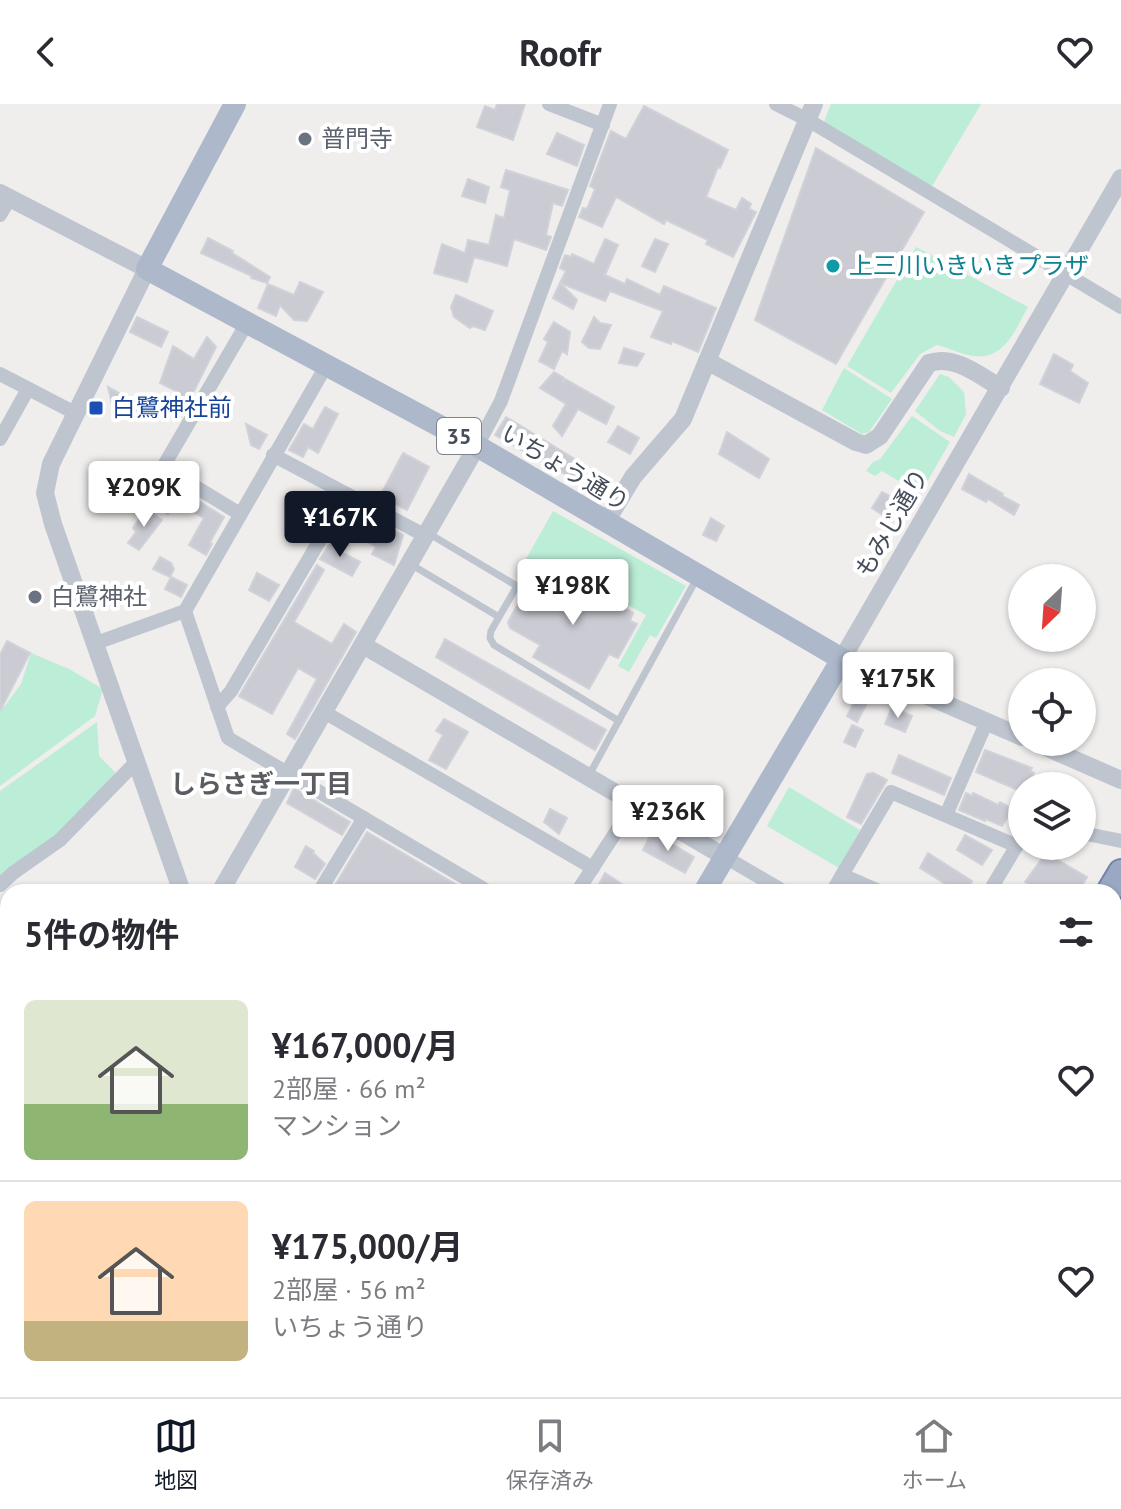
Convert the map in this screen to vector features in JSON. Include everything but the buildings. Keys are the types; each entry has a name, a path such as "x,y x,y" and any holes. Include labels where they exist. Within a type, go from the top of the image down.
{"main road":[{"path":"147,269 235,104"},
{"name":"いちょう通り","path":"147,269 477,446 842,659"},
{"name":"もみじ通り","path":"709,884 842,659"}],"street":[{"path":"549,104 603,125"},
{"path":"225,884 501,401 610,104"},
{"path":"776,104 811,112 1121,307"},
{"path":"606,522 633,477 683,419 811,112"},
{"name":"もみじ通り","path":"842,659 1121,178"},
{"name":"いちょう通り","path":"5,195 147,269"},
{"path":"0,215 5,195"},
{"path":"147,269 51,464 45,493 53,524 179,884"},
{"path":"240,514 163,467 247,323"},
{"path":"707,361 866,445 880,436 929,363 939,359 952,361 1001,388"},
{"path":"96,643 185,611 326,366"},
{"path":"0,374 75,413"},
{"path":"0,439 28,389"},
{"path":"273,455 425,534"},
{"path":"217,707 231,691 347,494"},
{"path":"185,611 228,738 470,884"},
{"path":"363,645 771,884"},
{"name":"いちょう通り","path":"842,659 1008,731"},
{"path":"324,712 593,868"},
{"path":"946,815 987,721"},
{"path":"1066,756 1121,780"},
{"path":"1,884 60,840 137,761"},
{"path":"837,884 891,792 1008,838"},
{"path":"582,884 634,804"},
{"path":"324,884 364,818"},
{"path":"1096,836 1121,841"},
{"path":"994,884 1008,860"},
{"path":"842,875 863,884"}],"lane":[{"path":"425,534 517,586 490,638 494,645 619,721"},
{"path":"409,563 499,617"},
{"path":"588,777 698,576"}],"green space":[{"path":"831,104 981,104 931,188 823,124"},
{"path":"916,247 1028,307 1002,348 985,356 969,355 937,345 920,354 891,393 847,366"},
{"path":"844,368 892,399 869,432 862,434 822,410"},
{"path":"940,374 949,377 964,392 966,414 954,437 940,431 915,411"},
{"path":"912,416 950,442 920,494 882,471 875,476 866,471 880,459"},
{"path":"553,511 686,586 656,638 650,635 629,672 618,666 646,615 559,566 555,572 544,567 538,578 521,568"},
{"path":"31,653 69,669 103,689 95,716 0,786 0,706 4,707 21,684"},
{"path":"97,722 99,756 116,773 56,836 0,877 0,791"},
{"path":"789,787 860,830 839,868 767,826"}],"place":[{"name":"普門寺","path":"305,139"},
{"name":"上三川いきいきプラザ","path":"833,266"},
{"name":"白鷺神社前","path":"96,408"},
{"name":"白鷺神社","path":"35,597"}],"district":[{"name":"しらさぎ一丁目","path":"261,784"}]}
